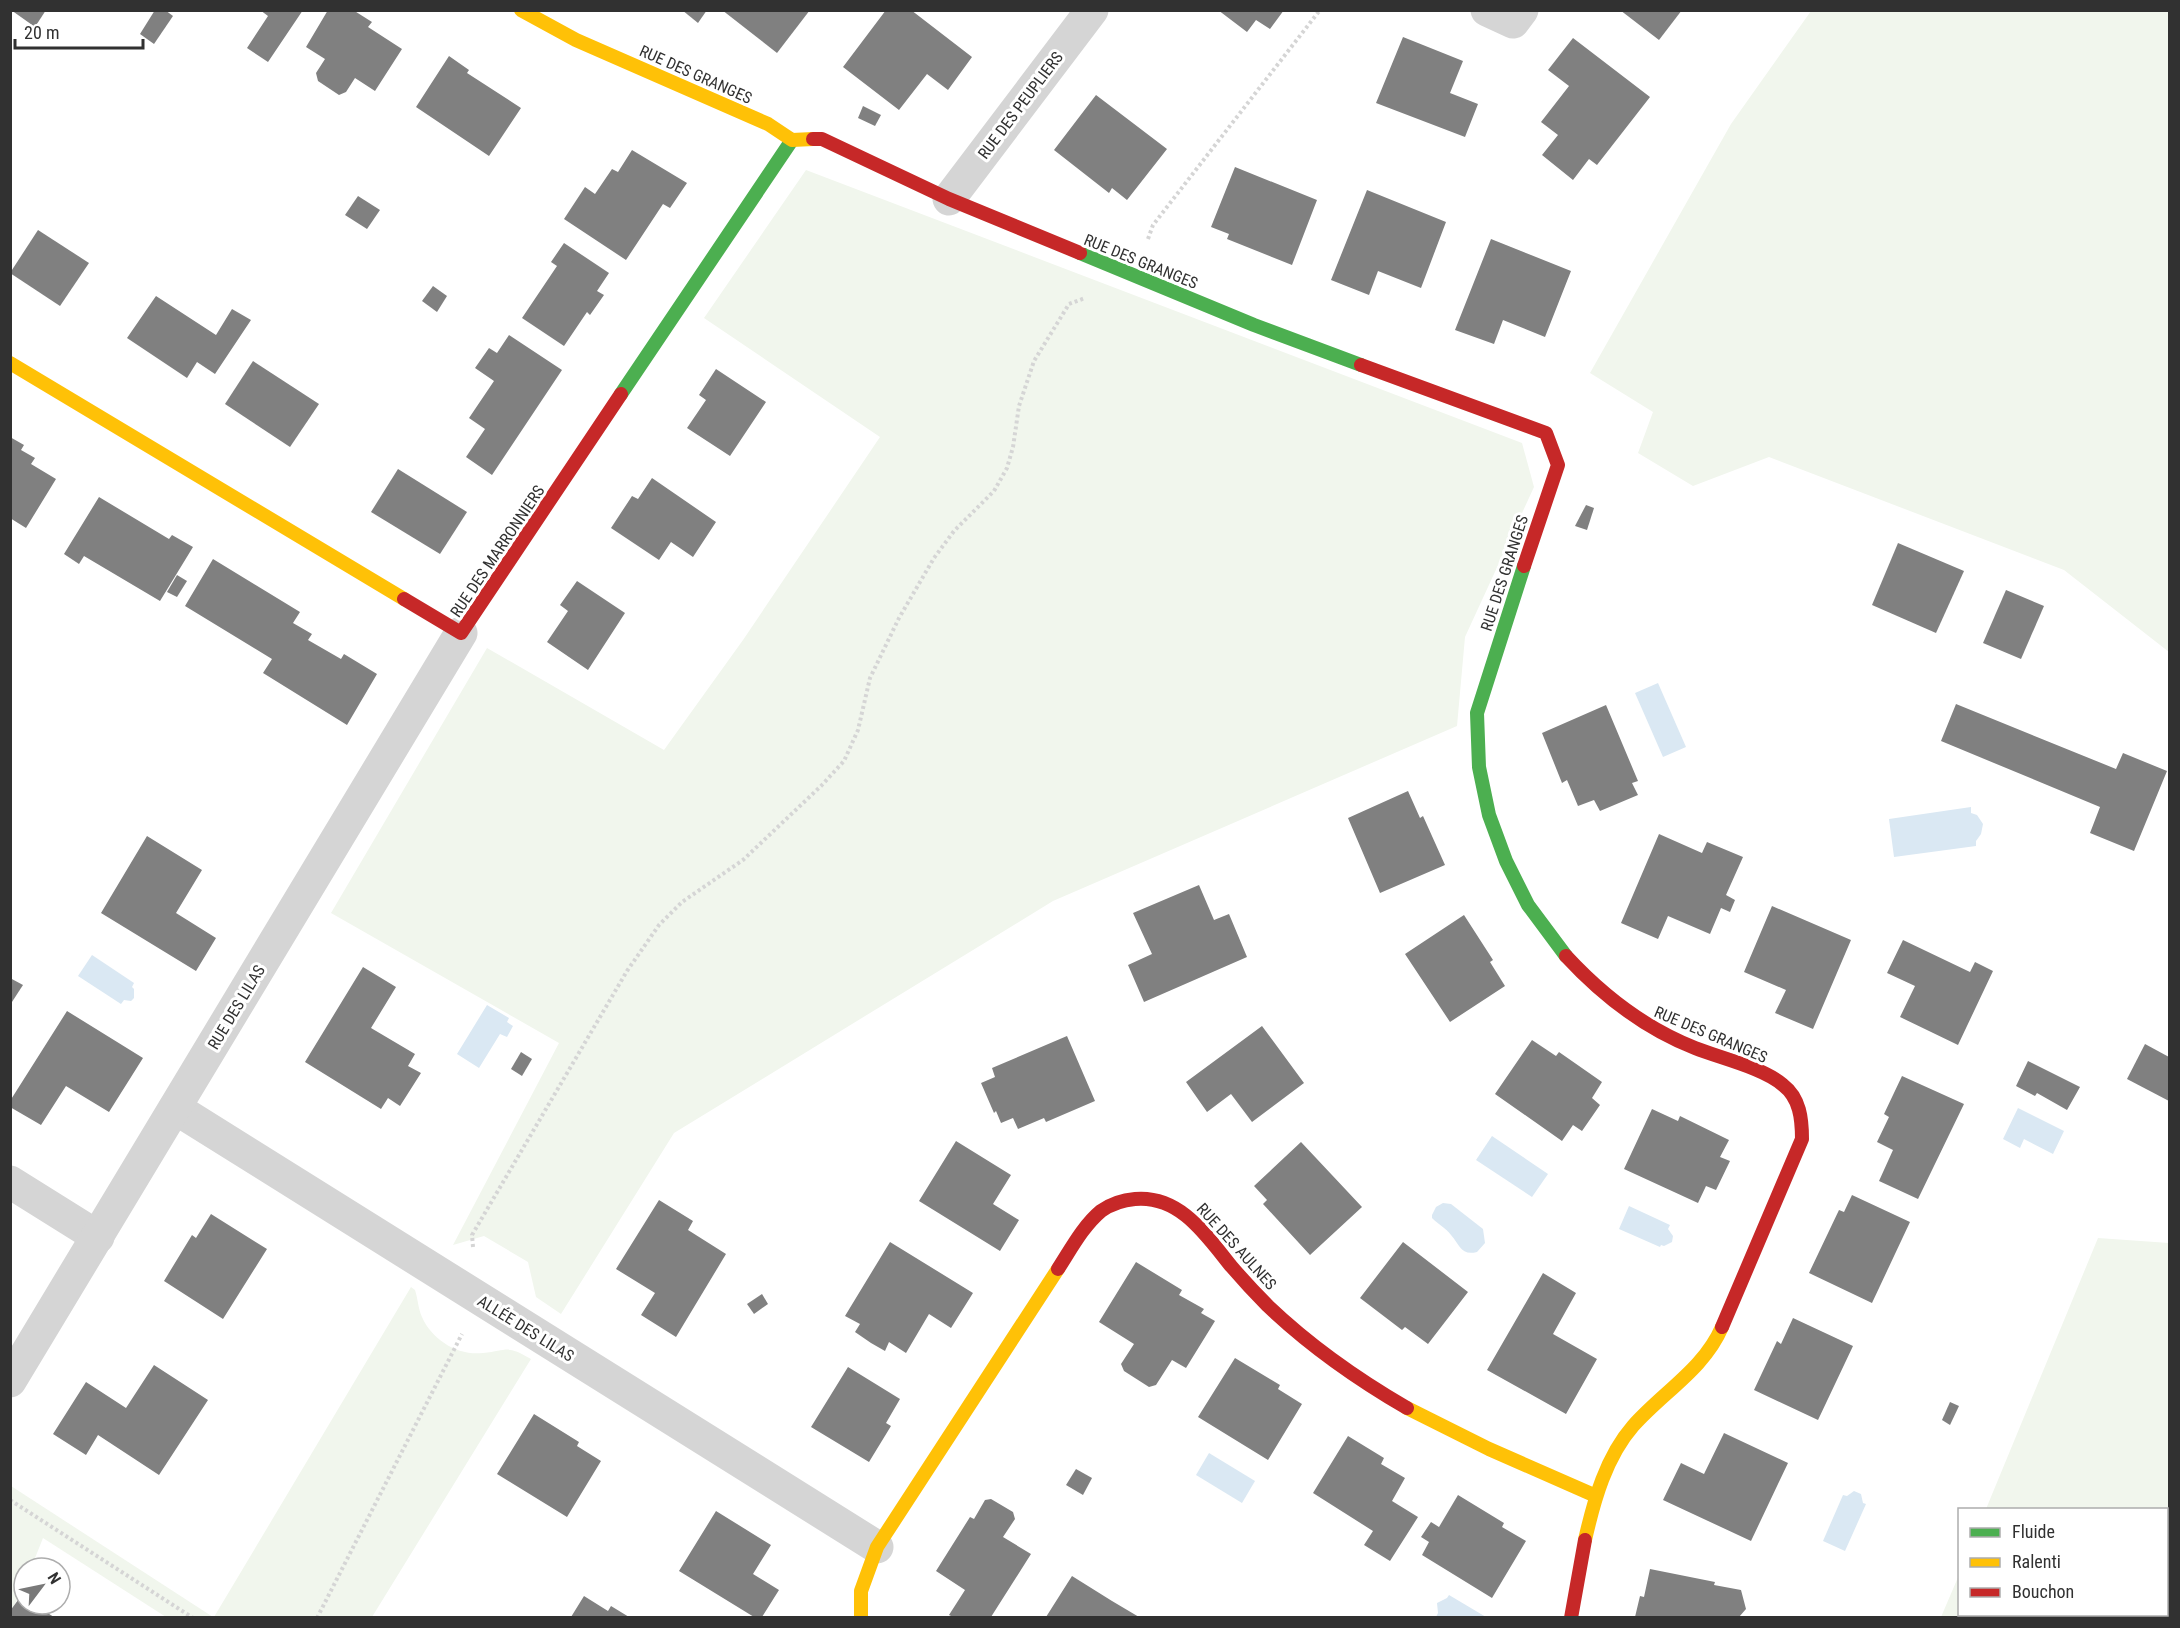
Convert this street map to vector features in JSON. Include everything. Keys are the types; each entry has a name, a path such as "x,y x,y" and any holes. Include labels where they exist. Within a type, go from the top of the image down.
{"street":[{"name":"RUE DES GRANGES","path":"521,10 576,40 768,124 792,140 822,139 949,199 1135,277 1254,325 1546,433 1558,465 1525,558 1476,717 1479,768 1489,818 1511,873 1539,923 1581,975 1622,1011 1668,1036 1778,1080 1794,1096 1802,1118 1802,1139 1714,1345 1692,1371 1650,1409 1619,1444 1590,1514 1571,1617"},
{"name":"RUE DES PEUPLIERS","path":"949,199 1092,10"},
{"path":"1487,10 1513,22 1522,10"},
{"name":"RUE DES MARRONNIERS","path":"10,363 461,633 792,140"},
{"name":"RUE DES LILAS","path":"10,1382 461,633"},
{"name":"ALLÉE DES LILAS","path":"175,1108 877,1547"},
{"path":"10,1182 98,1237"},
{"name":"RUE DES AULNES","path":"861,1617 859,1606 864,1575 877,1547 1082,1232 1101,1211 1124,1199 1162,1201 1183,1210 1199,1225 1238,1274 1276,1313 1321,1352 1368,1387 1443,1429 1596,1496"}],"path":[{"path":"317,1617 480,1299 472,1235 627,971 659,925 682,902 743,860 805,802 843,761 858,730 870,678 899,618 934,558 954,531 994,491 1007,468 1013,447 1019,406 1034,361 1070,304 1135,277 1153,225 1320,10"},
{"path":"10,1500 193,1617"}],"shaded area":[{"path":"1811,11 2169,11 2169,652 2064,570 1769,457 1693,486 1638,453 1653,412 1590,373 1731,124"},
{"path":"806,170 1522,443 1534,487 1465,637 1457,726 1053,901 674,1133 561,1314 536,1297 528,1262 484,1236 453,1245 559,1043 331,913 487,648 664,750 743,640 880,437 704,318"},
{"path":"1658,683 1686,747 1663,757 1635,693"},
{"path":"1971,807 1971,813 1977,815 1983,824 1976,846 1894,857 1889,819"},
{"path":"92,955 134,983 132,987 134,998 131,1001 124,1000 121,1004 78,976"},
{"path":"487,1005 509,1018 507,1022 513,1026 507,1037 500,1034 479,1068 457,1054"},
{"path":"2018,1108 2064,1131 2053,1154 2024,1139 2020,1148 2003,1139"},
{"path":"1492,1136 1548,1174 1532,1197 1476,1160"},
{"path":"1443,1203 1451,1204 1483,1229 1485,1243 1477,1252 1464,1251 1432,1218 1436,1207"},
{"path":"1629,1206 1670,1225 1668,1229 1673,1236 1672,1242 1660,1247 1619,1229"},
{"path":"2098,1238 2169,1243 2169,1617 1941,1617 1958,1577 1958,1616 2168,1616 2168,1508 1986,1508"},
{"path":"411,1287 415,1290 426,1325 447,1345 464,1352 474,1353 511,1350 531,1359 372,1617 214,1617"},
{"path":"1209,1453 1255,1481 1242,1503 1196,1475"},
{"path":"11,1486 213,1617 166,1617 43,1538 36,1556 12,1556 11,1611"},
{"path":"1854,1491 1861,1494 1863,1503 1866,1504 1845,1551 1823,1541 1843,1495 1847,1496"},
{"path":"1449,1595 1486,1617 1436,1617 1437,1603"}],"building":[{"path":"11,10 46,10 35,27"},
{"path":"155,10 165,10 173,16 154,44 140,34"},
{"path":"260,10 303,10 268,62 247,48 268,16"},
{"path":"328,10 353,10 372,22 368,27 402,49 375,91 355,78 346,92 339,95 318,81 316,73 325,59 306,47"},
{"path":"682,10 707,10 698,23"},
{"path":"722,10 810,10 777,53"},
{"path":"886,10 911,10 972,57 948,90 927,74 899,110 843,67"},
{"path":"1218,10 1284,10 1270,29 1256,20 1247,32"},
{"path":"1620,10 1682,10 1659,40"},
{"path":"1403,37 1463,61 1450,93 1478,104 1465,137 1376,103"},
{"path":"1573,38 1650,97 1597,165 1589,159 1573,180 1542,155 1558,135 1541,122 1569,86 1548,70"},
{"path":"449,56 469,70 467,73 521,108 489,156 416,107"},
{"path":"1096,95 1167,149 1127,200 1112,188 1109,193 1054,150"},
{"path":"863,106 881,115 875,126 858,118"},
{"path":"632,150 687,183 670,208 663,204 626,260 564,219 585,187 595,194 612,169 618,172"},
{"path":"1235,167 1317,200 1292,265 1227,239 1229,234 1211,227"},
{"path":"1367,190 1446,222 1421,288 1378,271 1369,295 1331,280"},
{"path":"358,196 380,210 367,229 345,215"},
{"path":"38,230 89,263 60,306 10,273"},
{"path":"1491,239 1571,271 1545,337 1503,320 1494,344 1455,330"},
{"path":"564,243 609,273 597,291 604,295 590,315 587,312 564,346 522,318 557,266 551,262"},
{"path":"433,286 447,296 437,312 422,301"},
{"path":"156,296 216,335 232,309 251,320 215,374 197,362 187,378 127,338"},
{"path":"509,335 562,370 492,475 466,457 485,429 469,418 494,381 475,368 489,348 497,353"},
{"path":"253,361 319,404 290,447 225,404"},
{"path":"716,369 766,402 730,456 687,428 706,400 699,395"},
{"path":"10,437 24,445 21,450 35,458 31,464 56,479 26,528 10,518"},
{"path":"398,469 467,512 440,554 371,512"},
{"path":"652,478 716,522 693,557 671,542 659,560 611,528 632,496 638,499"},
{"path":"99,497 169,539 172,535 193,547 160,601 84,556 79,564 64,554"},
{"path":"1586,505 1594,508 1587,530 1575,526"},
{"path":"1898,543 1964,571 1936,633 1872,605"},
{"path":"213,559 300,612 293,623 312,634 308,640 341,659 344,654 377,674 347,725 263,673 272,659 185,606"},
{"path":"177,575 187,581 177,597 167,592"},
{"path":"577,581 625,613 588,670 547,642 568,611 560,605"},
{"path":"2006,590 2044,606 2021,659 1983,643"},
{"path":"1956,704 2116,769 2123,753 2167,771 2134,851 2090,833 2100,807 1941,741"},
{"path":"1606,705 1638,781 1632,783 1638,795 1600,811 1594,800 1578,806 1567,780 1562,783 1542,733"},
{"path":"1408,791 1420,818 1423,816 1445,865 1380,893 1348,818"},
{"path":"1659,834 1702,853 1707,842 1743,857 1726,895 1735,900 1730,912 1721,908 1710,934 1668,916 1658,939 1621,923"},
{"path":"147,836 202,870 176,913 216,938 196,971 101,913"},
{"path":"1199,885 1214,920 1229,914 1247,957 1144,1002 1128,965 1152,954 1133,913"},
{"path":"1772,906 1851,940 1813,1029 1775,1013 1786,990 1744,972"},
{"path":"1464,915 1493,960 1490,962 1505,986 1450,1022 1405,954"},
{"path":"1903,940 1970,972 1975,962 1993,971 1958,1045 1900,1017 1915,986 1887,973"},
{"path":"363,967 396,987 371,1028 415,1054 408,1066 421,1073 400,1106 388,1098 381,1109 305,1062"},
{"path":"10,978 23,985 10,1005"},
{"path":"67,1011 143,1058 109,1112 66,1086 41,1125 10,1107 10,1101"},
{"path":"1262,1026 1304,1083 1252,1122 1231,1094 1207,1112 1186,1082"},
{"path":"1067,1036 1095,1101 1046,1122 1044,1118 1018,1129 1013,1118 1001,1123 981,1083 995,1077 992,1068"},
{"path":"1532,1040 1556,1056 1559,1052 1602,1082 1592,1098 1600,1105 1582,1131 1573,1125 1562,1141 1495,1094"},
{"path":"2145,1044 2169,1057 2169,1101 2127,1079"},
{"path":"521,1052 532,1059 522,1076 511,1069"},
{"path":"2028,1061 2080,1087 2067,1110 2037,1093 2035,1096 2016,1086"},
{"path":"1902,1076 1964,1104 1918,1199 1879,1181 1893,1150 1877,1142 1889,1117 1884,1114"},
{"path":"1652,1109 1678,1121 1680,1116 1729,1140 1720,1157 1730,1161 1716,1190 1706,1186 1698,1203 1624,1169"},
{"path":"956,1141 1011,1175 993,1204 1019,1220 1000,1251 919,1201"},
{"path":"1301,1142 1362,1207 1310,1255 1263,1204 1267,1200 1254,1186"},
{"path":"1852,1195 1910,1222 1872,1303 1809,1273 1839,1210 1844,1212"},
{"path":"659,1200 693,1221 688,1230 726,1254 676,1337 641,1315 655,1293 616,1269"},
{"path":"211,1214 267,1249 223,1319 164,1281 192,1235 196,1238"},
{"path":"890,1242 973,1293 951,1328 929,1314 906,1353 889,1342 885,1351 871,1343 855,1332 860,1324 845,1316"},
{"path":"1403,1242 1468,1292 1428,1344 1405,1327 1402,1330 1360,1298"},
{"path":"1136,1262 1182,1290 1179,1295 1204,1309 1201,1313 1215,1321 1186,1368 1172,1360 1156,1385 1149,1387 1124,1371 1121,1364 1134,1344 1099,1322"},
{"path":"1543,1273 1576,1293 1553,1334 1597,1359 1566,1414 1487,1370"},
{"path":"762,1294 768,1304 754,1314 747,1304"},
{"path":"1793,1318 1853,1346 1818,1420 1754,1390 1777,1341 1781,1344"},
{"path":"1235,1358 1280,1385 1278,1389 1302,1404 1268,1460 1198,1417"},
{"path":"154,1365 208,1400 159,1475 98,1435 86,1455 53,1434 86,1382 126,1408"},
{"path":"848,1367 900,1399 886,1423 891,1426 869,1462 811,1427"},
{"path":"1950,1402 1959,1406 1950,1425 1942,1420"},
{"path":"534,1414 579,1442 577,1446 601,1461 567,1517 497,1474"},
{"path":"1724,1433 1788,1463 1751,1541 1663,1500 1681,1463 1704,1474"},
{"path":"1348,1436 1384,1458 1381,1464 1405,1478 1392,1501 1418,1517 1390,1561 1364,1545 1373,1531 1313,1493"},
{"path":"1076,1469 1092,1478 1083,1495 1066,1485"},
{"path":"1458,1495 1504,1523 1502,1527 1526,1541 1492,1598 1422,1555 1429,1542 1421,1537 1431,1522 1439,1527"},
{"path":"991,1499 1013,1512 1015,1519 1003,1537 1031,1554 991,1617 953,1617 949,1615 965,1590 936,1571 970,1517 974,1519 985,1500"},
{"path":"716,1511 771,1545 753,1574 779,1590 762,1617 754,1617 679,1571"},
{"path":"1650,1569 1715,1582 1714,1585 1741,1590 1746,1609 1739,1617 1635,1617 1640,1596 1644,1597"},
{"path":"1072,1576 1112,1601 1139,1617 1046,1617"},
{"path":"584,1596 608,1611 611,1606 629,1617 571,1617"},
{"path":"12,1608 12,1616 54,1617 10,1617"}],"traffic: fast":[{"path":"621,394 792,140"},
{"path":"1080,253 1254,325 1361,365"},
{"path":"1524,566 1477,713 1479,767 1489,815 1506,861 1528,905 1566,956"}],"traffic: slow":[{"path":"521,10 576,40 768,124 792,140 813,139"},
{"path":"10,363 404,599"},
{"path":"861,1618 861,1591 877,1547 1058,1269"},
{"path":"1585,1540 1602,1480 1615,1451 1633,1426 1694,1368 1714,1342 1722,1327"},
{"path":"1407,1408 1489,1449 1596,1496"}],"traffic: jam":[{"path":"813,139 822,139 949,199 1080,253"},
{"path":"1361,365 1546,433 1558,465 1524,566"},
{"path":"404,599 461,633 621,394"},
{"path":"1566,956 1625,1010 1642,1021 1676,1040 1765,1073 1789,1090 1796,1103 1802,1139 1722,1327"},
{"path":"1058,1269 1083,1231 1101,1211 1126,1200 1151,1199 1165,1203 1179,1210 1202,1230 1258,1296 1300,1335 1352,1374 1407,1408"},
{"path":"1571,1618 1585,1540"}]}
